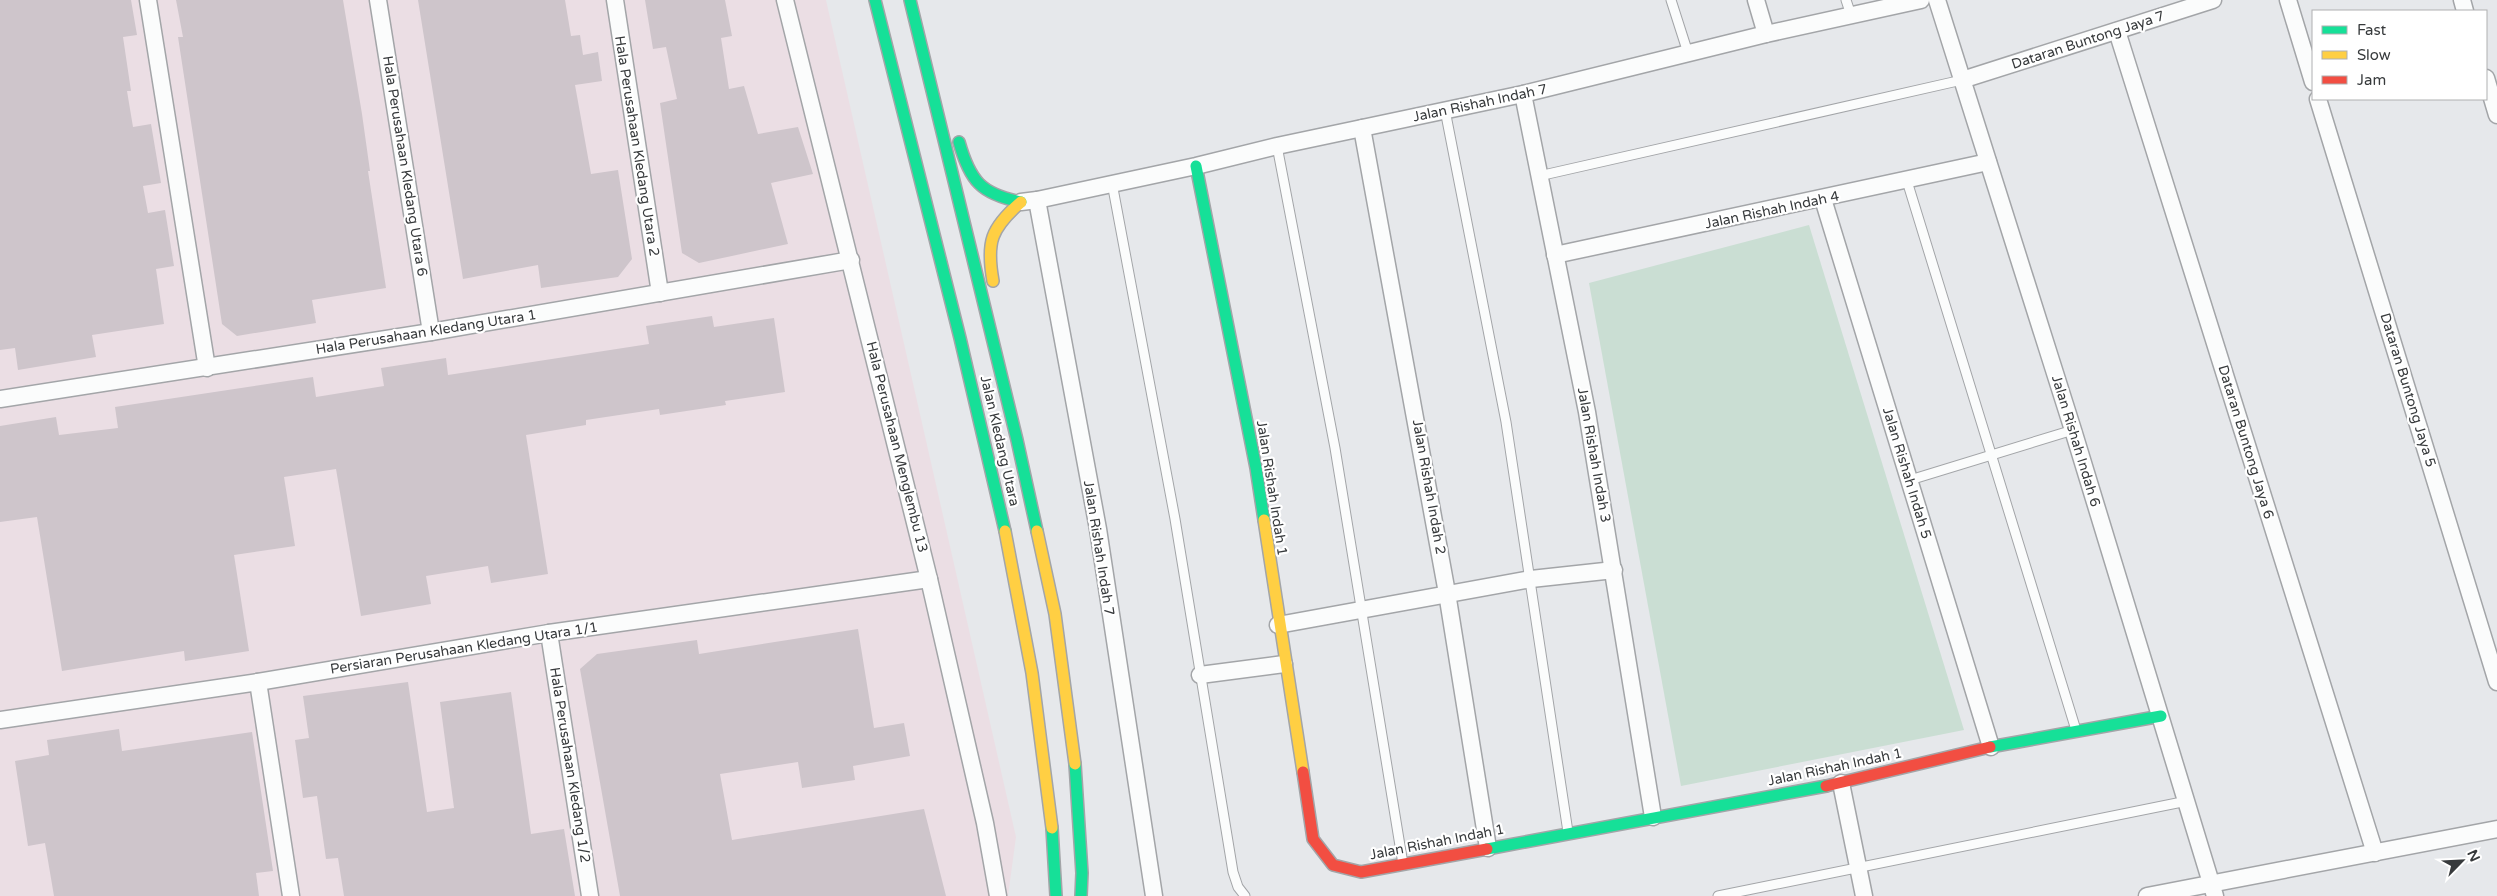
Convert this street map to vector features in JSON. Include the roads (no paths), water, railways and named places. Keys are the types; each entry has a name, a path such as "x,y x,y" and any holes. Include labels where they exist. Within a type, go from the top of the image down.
{"main road":[{"name":"Jalan Kledang Utara","path":"876,0 990,458 1023,614 1040,721 1056,896"},
{"name":"Jalan Kledang Utara","path":"910,0 1017,440 1054,614 1076,770 1082,873 1081,896"},
{"path":"955,127 965,162 976,185 1000,198 1029,201"},
{"name":"Jalan Rishah Indah 1","path":"1196,166 1256,468 1278,626 1313,840 1333,865 1361,872 1403,865 1841,782 1991,747 2161,716"},
{"path":"996,296 988,254 988,241 998,223 1029,201"},
{"path":"1014,377 1019,416 1017,440"},
{"path":"1082,873 1085,896"}],"street":[{"path":"148,0 208,368"},
{"name":"Hala Perusahaan Kledang Utara 6","path":"378,0 431,332"},
{"name":"Hala Perusahaan Kledang Utara 2","path":"614,0 660,293"},
{"name":"Hala Perusahaan Menglembu 13","path":"785,0 929,579 984,822 998,896"},
{"path":"1756,0 1766,34"},
{"name":"Jalan Rishah Indah 7","path":"1154,896 1098,529 1029,201 1523,94 1766,34 1849,8 1920,0"},
{"name":"Jalan Rishah Indah 6","path":"1937,0 2073,430 2213,890"},
{"name":"Dataran Buntong Jaya 7","path":"1962,80 2213,0"},
{"path":"2288,0 2312,79"},
{"name":"Dataran Buntong Jaya 6","path":"2117,31 2375,853"},
{"path":"2487,80 2494,94 2497,115"},
{"name":"Jalan Rishah Indah 3","path":"1523,94 1587,412 1653,817"},
{"name":"Dataran Buntong Jaya 5","path":"2318,100 2497,682"},
{"name":"Jalan Rishah Indah 2","path":"1362,128 1447,593 1488,848"},
{"name":"Jalan Rishah Indah 4","path":"1555,255 1907,181 1988,162"},
{"name":"Jalan Rishah Indah 5","path":"1823,199 1991,747"},
{"name":"Hala Perusahaan Kledang Utara 1","path":"0,399 431,332 851,260"},
{"path":"1278,626 1447,593 1531,579 1614,570"},
{"name":"Persiaran Perusahaan Kledang Utara 1/1","path":"0,720 258,682 549,634 929,579"},
{"name":"Hala Perusahaan Kledang 1/2","path":"549,634 590,896"},
{"path":"1200,675 1284,664"},
{"path":"258,682 291,896"},
{"path":"1841,782 1864,896"},
{"path":"2147,896 2213,890 2375,853 2497,829"}],"lane":[{"path":"1671,0 1688,53"},
{"path":"1539,176 1962,80"},
{"path":"1445,110 1506,422 1568,833"},
{"path":"1277,146 1336,448 1403,865"},
{"path":"1907,181 2076,730"},
{"path":"1112,183 1175,519 1233,872 1238,887 1245,896"},
{"path":"1910,480 2073,430"},
{"path":"1718,896 2186,801"}]}
